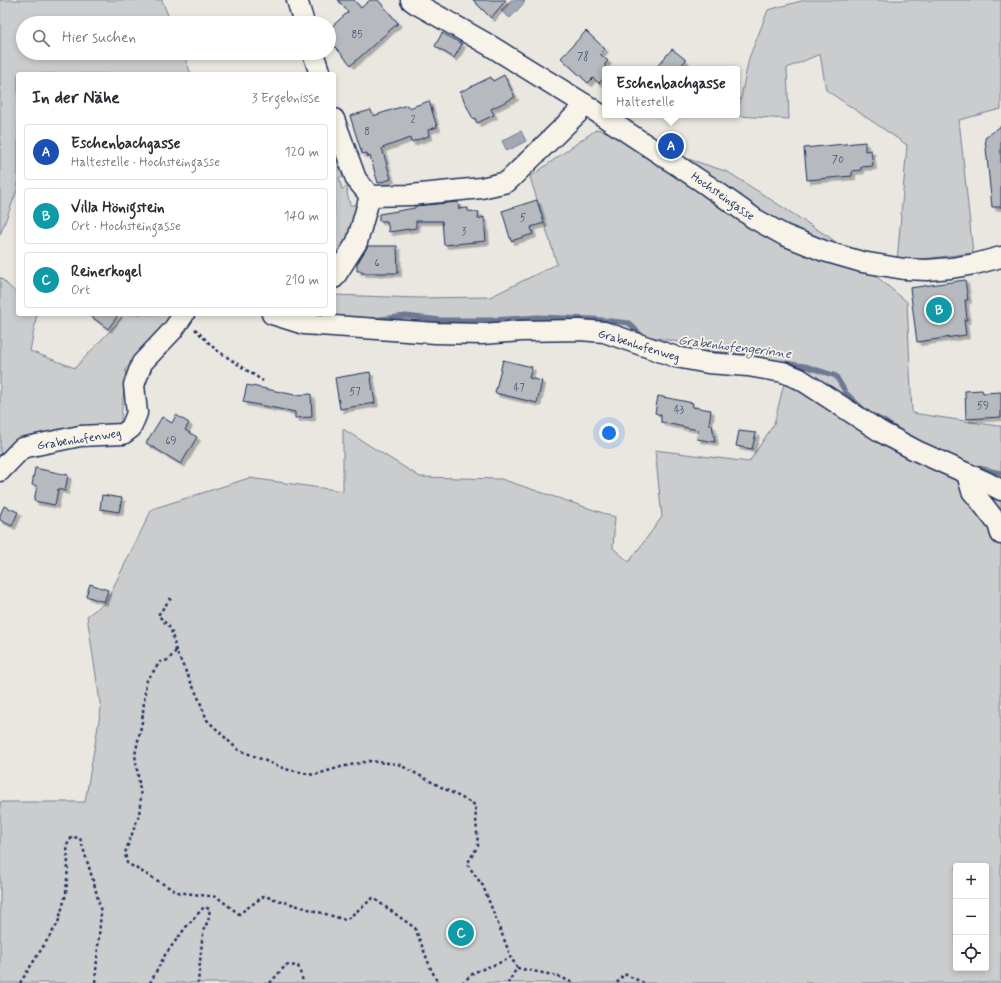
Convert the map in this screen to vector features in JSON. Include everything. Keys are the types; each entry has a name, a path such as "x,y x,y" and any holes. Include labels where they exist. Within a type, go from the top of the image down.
{"street":[{"path":"297,0 302,16"},
{"name":"Hochsteingasse","path":"411,0 489,45 602,116"},
{"path":"315,60 319,72"},
{"path":"370,196 411,195 481,188 507,182 586,105"},
{"name":"Hochsteingasse","path":"606,118 707,185 755,219 784,235 824,251 862,262 904,269 927,270 975,264 1001,257"},
{"path":"336,124 356,179 370,196"},
{"path":"336,275 357,242 370,196"},
{"name":"Grabenhofenweg","path":"286,316 436,333 482,334 580,330 604,332 676,357 708,363 748,366 783,372 800,379 881,432 917,451 1001,490"},
{"name":"Grabenhofenweg","path":"0,471 22,448 80,436 123,434 131,428 137,413 134,385 142,363 173,330 188,319"},
{"path":"967,474 972,491 998,524 1001,534"}],"path":[{"path":"188,319 215,349 263,381"},
{"path":"171,598 158,615 171,630 176,651 207,720 237,749 285,769 314,775 369,761 398,764 475,805 478,846 467,864 483,886 511,957 517,968"},
{"path":"176,651 168,660 160,662 146,682 142,722 136,754 141,797 139,815 125,853 127,863 177,892 217,897 239,914 264,896 346,920 374,898 415,928 431,970 438,983"},
{"path":"20,983 58,923 66,894 68,865 67,846 72,837 80,838 101,912 95,983"},
{"path":"150,983 166,955 186,927 204,907 210,909 202,940 198,983"},
{"path":"462,983 475,972 511,957"},
{"path":"270,983 286,966 298,966 303,981 302,983"},
{"path":"508,983 517,968"},
{"path":"517,968 558,976 572,983"},
{"path":"617,983 624,974 644,983"}],"shaded area":[{"path":"0,0 162,0 168,16 16,16 16,60 186,60 190,72 16,72 16,193 0,235"},
{"path":"511,0 523,0 525,2 510,18 501,11"},
{"path":"805,0 1001,0 1001,109 959,120 973,253 897,262 907,145 826,90 820,54 787,68 789,119 740,116 740,102 749,58 768,10"},
{"path":"597,129 728,172 832,239 907,302 912,413 1001,426 1001,983 0,983 0,802 85,802 101,709 87,616 106,602 152,509 249,478 343,491 343,429 420,477 501,479 615,517 613,548 629,562 662,517 655,450 749,462 774,424 789,363 594,326 482,334 307,316 336,316 336,295 417,298 490,297 557,264 530,177"},
{"path":"521,131 526,141 507,151 502,141"},
{"path":"336,155 346,175 339,178 342,189 349,186 347,192 350,205 359,205 356,227 336,262"},
{"path":"0,277 16,293 16,316 37,316 30,351 75,368 122,316 172,316 126,369 120,428 0,465"}],"building":[{"path":"338,0 354,0 361,8 370,0 378,0 398,23 351,65 336,48 336,23 348,12"},
{"path":"473,0 506,0 491,18"},
{"path":"586,31 605,49 600,54 608,61 605,66 602,66 602,80 599,83 593,78 588,83 561,58"},
{"path":"442,33 462,44 454,58 435,46"},
{"path":"672,49 686,60 681,66 658,66"},
{"path":"504,75 515,97 491,109 494,115 477,123 475,118 473,119 460,92 491,77 493,81"},
{"path":"429,101 437,127 428,130 429,136 411,142 410,138 382,148 391,179 378,183 370,156 368,157 367,153 362,154 350,116 371,110 373,116 407,105 409,108"},
{"path":"1001,126 1001,207 992,207 985,138"},
{"path":"865,142 865,151 871,150 873,166 861,167 861,170 852,171 852,176 807,180 804,148"},
{"path":"537,200 544,223 531,227 533,234 511,241 502,211"},
{"path":"458,202 459,209 468,208 468,211 479,212 478,219 484,217 486,241 444,245 442,221 416,221 416,228 389,232 387,221 379,221 379,214 415,208 415,206"},
{"path":"368,246 397,246 398,273 362,273 362,271 357,271 357,264"},
{"path":"965,280 968,300 965,300 967,320 964,320 966,335 917,342 910,288"},
{"path":"91,316 118,316 108,329"},
{"path":"503,360 532,367 529,378 542,381 537,403 495,393"},
{"path":"370,372 375,403 340,409 335,378"},
{"path":"247,385 295,395 311,394 312,417 295,418 295,412 243,402"},
{"path":"982,390 983,393 1001,392 1001,417 966,419 965,391"},
{"path":"658,396 693,403 692,407 711,410 709,424 712,425 715,442 697,439 698,430 661,422 661,415 655,413"},
{"path":"176,415 189,423 185,430 197,437 181,464 146,443 162,417 172,423"},
{"path":"739,431 756,433 752,449 736,446"},
{"path":"35,468 68,475 65,491 58,489 55,505 34,501 37,486 32,485"},
{"path":"102,495 122,498 119,512 100,509"},
{"path":"4,506 18,512 12,526 0,520 0,515"},
{"path":"90,584 108,590 104,602 86,596"}],"waterway":[{"name":"Grabenhofengerinne","path":"372,320 406,316 441,320 491,320 537,317 593,319 629,323 645,339"},
{"name":"Grabenhofengerinne","path":"702,353 728,355"},
{"name":"Grabenhofengerinne","path":"783,363 805,366 836,376 846,393 863,409"},
{"name":"Grabenhofengerinne","path":"873,416 899,431"},
{"name":"Grabenhofengerinne","path":"974,467 1001,473"}],"place":[{"name":"Eschenbachgasse","path":"671,146"},
{"name":"Villa Hönigstein","path":"939,310"},
{"name":"Reinerkogel","path":"461,933"}]}
